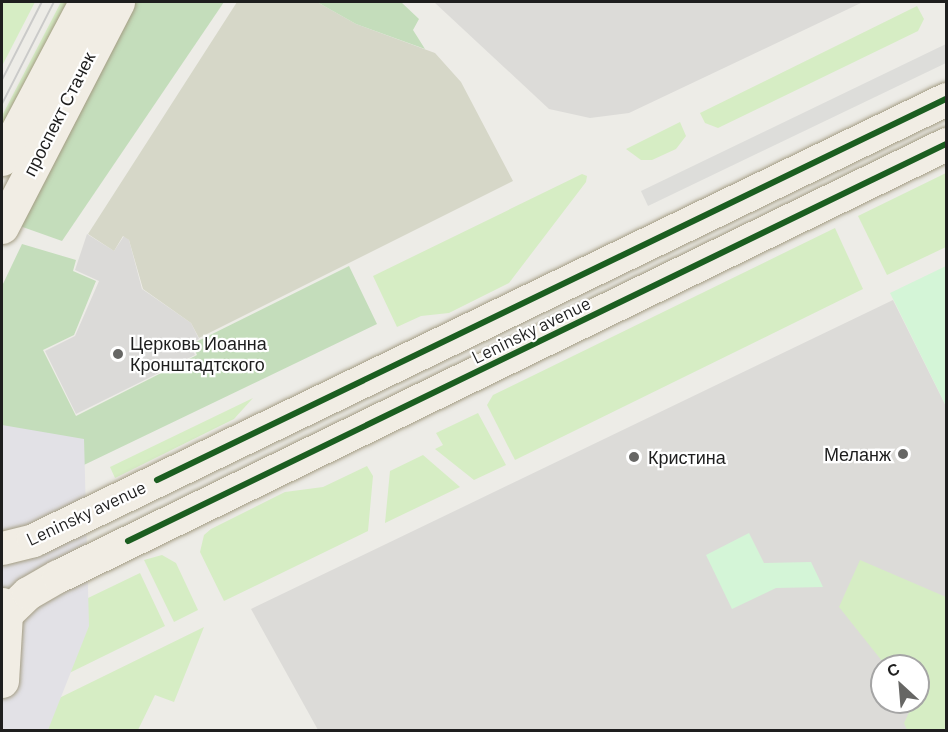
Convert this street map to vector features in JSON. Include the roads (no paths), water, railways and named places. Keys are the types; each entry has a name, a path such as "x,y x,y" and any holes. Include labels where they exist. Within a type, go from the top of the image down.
{"main road":[{"name":"проспект Стачек","path":"2,159 85,2"},
{"name":"проспект Стачек","path":"2,227 118,2"},
{"name":"Leninsky avenue","path":"2,548 33,540 946,99"},
{"name":"Leninsky avenue","path":"4,609 28,593 128,541 946,144"},
{"path":"2,681 4,609"}],"tram line":[{"path":"2,80 42,2"},
{"path":"2,104 54,2"}],"place":[{"name":"Церковь Иоанна Кронштадтского","path":"118,354"},
{"name":"Меланж","path":"903,454"},
{"name":"Кристина","path":"634,457"}]}
